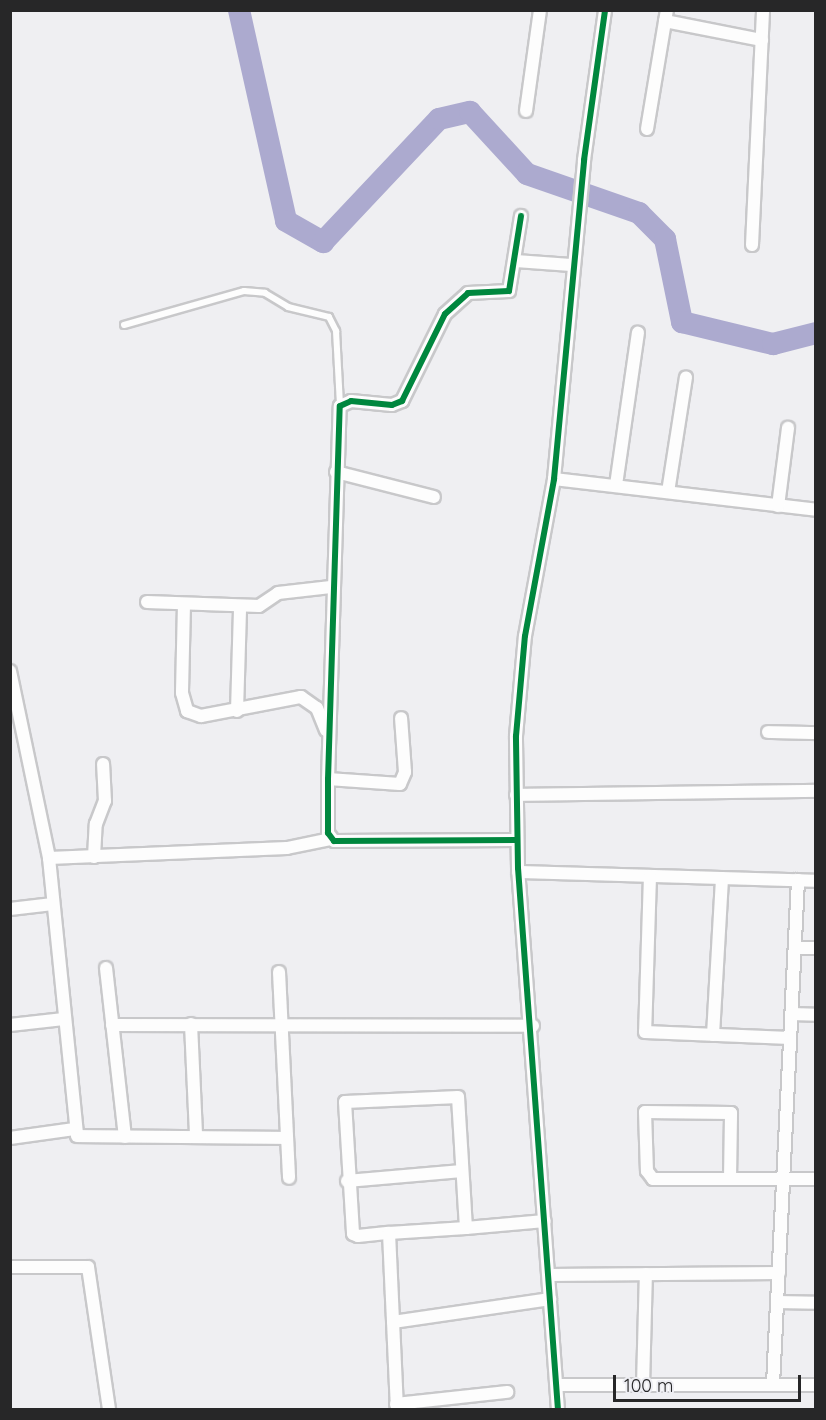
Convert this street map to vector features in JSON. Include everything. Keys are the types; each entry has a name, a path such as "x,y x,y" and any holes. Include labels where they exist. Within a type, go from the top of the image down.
{"street":[{"path":"526,111 540,10"},
{"path":"558,1410 533,1026 518,872 516,795 525,636 554,479 572,265 605,10"},
{"path":"752,245 764,10"},
{"path":"646,129 666,16 762,40"},
{"path":"330,839 328,736 331,588 340,406 351,401 392,405 402,401 445,314 468,293 505,295 515,261 521,216"},
{"path":"515,261 572,265"},
{"path":"616,485 638,333"},
{"path":"668,492 686,377"},
{"path":"778,506 788,428"},
{"path":"336,472 434,497"},
{"path":"554,479 816,510"},
{"path":"147,602 259,606 278,593 331,588"},
{"path":"184,604 182,693 188,711 201,716 237,711 301,697 317,708 328,736"},
{"path":"237,711 240,607"},
{"path":"10,671 49,858 75,1128 82,1138 287,1138"},
{"path":"328,779 400,784 405,772 401,718"},
{"path":"768,732 816,733"},
{"path":"94,856 96,824 105,801 102,764"},
{"path":"516,795 816,791"},
{"path":"49,858 287,848 330,839 517,840"},
{"path":"518,872 816,880"},
{"path":"650,876 643,1028 652,1034 790,1038"},
{"path":"713,1035 722,878"},
{"path":"773,1384 798,880"},
{"path":"10,909 53,904"},
{"path":"795,948 816,948"},
{"path":"106,968 125,1137"},
{"path":"279,972 290,1178"},
{"path":"792,1014 816,1015"},
{"path":"10,1025 64,1019"},
{"path":"112,1025 282,1023 533,1026"},
{"path":"191,1024 196,1137"},
{"path":"466,1228 454,1095 355,1100 344,1108 349,1230 358,1236 466,1228 545,1221"},
{"path":"730,1179 731,1113 645,1112 647,1171 652,1179 730,1179 783,1179 816,1179"},
{"path":"10,1138 75,1128"},
{"path":"347,1180 462,1171"},
{"path":"389,1233 397,1407 507,1392"},
{"path":"10,1268 88,1267 109,1410"},
{"path":"549,1275 779,1273"},
{"path":"643,1385 646,1274"},
{"path":"393,1322 550,1299"},
{"path":"777,1302 816,1303"},
{"path":"556,1385 816,1385"}],"lane":[{"path":"124,325 244,291 329,317 335,323 340,406"}],"waterway":[{"path":"239,10 286,221 323,242 439,119 470,112 527,174 639,213 665,239 682,322 773,344 816,333"}],"cycle path":[{"path":"558,1410 518,868 516,736 525,636 554,479 584,160 605,10"},
{"path":"517,840 334,841 328,833 328,779 340,406 351,401 392,405 402,401 445,314 468,293 509,291 521,216"}]}
